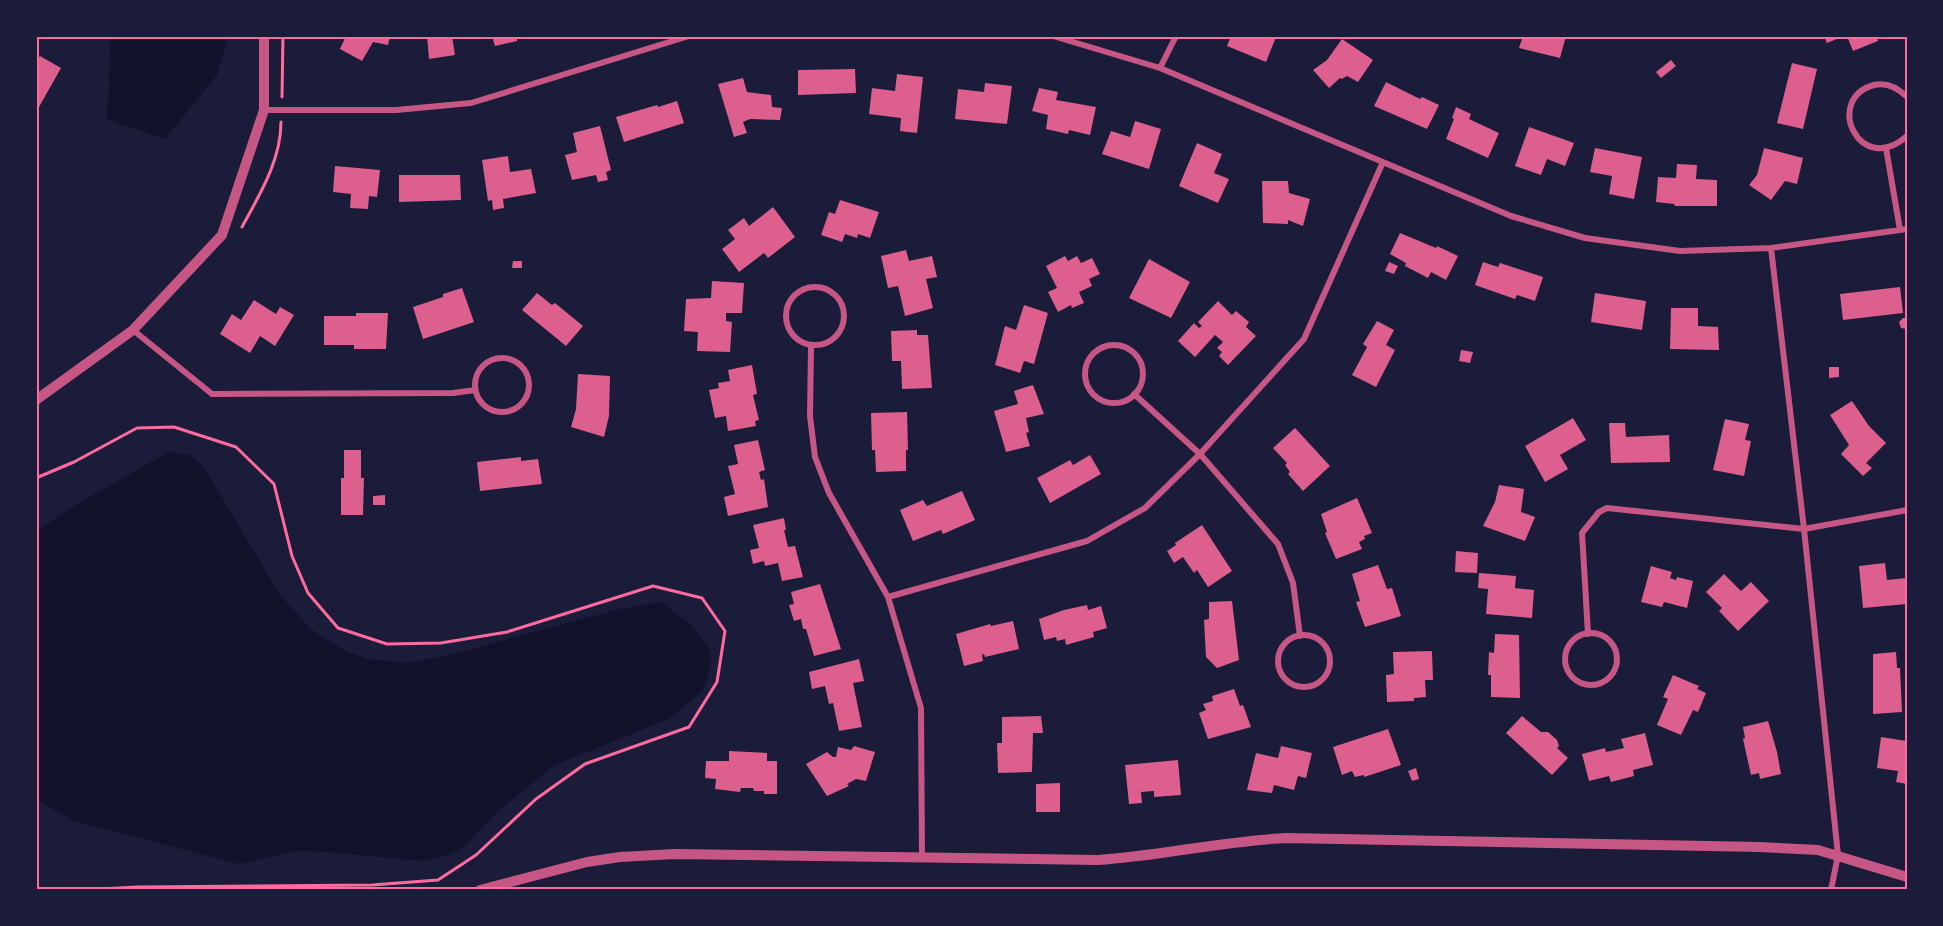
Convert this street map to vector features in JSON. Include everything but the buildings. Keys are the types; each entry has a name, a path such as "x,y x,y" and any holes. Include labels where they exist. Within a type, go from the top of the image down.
{"street":[{"path":"36,400 133,330 222,235 264,110 264,36"},
{"path":"264,110 396,110 471,103 688,36"},
{"path":"1053,36 1160,68 1511,216 1585,238 1680,251 1772,248 1903,230 1886,148"},
{"path":"1160,68 1176,36"},
{"path":"1907,98 1901,90 1889,85 1877,84 1865,88 1855,97 1850,108 1849,121 1853,133 1861,142 1873,148 1886,148 1898,144 1907,136"},
{"path":"888,597 1087,541 1145,508 1200,454 1304,339 1383,162"},
{"path":"1772,248 1838,855 1831,890"},
{"path":"819,287 830,290 838,298 844,308 844,320 841,331 833,340 823,345 812,346 801,342 792,334 787,324 786,312 789,302 797,293 807,288 819,287"},
{"path":"133,330 212,394 453,393 476,390"},
{"path":"1114,344 1135,353 1141,363 1143,374 1141,385 1134,394 1125,401 1113,403 1093,394 1087,384 1085,373 1087,362 1094,352 1103,346 1114,344"},
{"path":"812,346 810,416 815,457 829,493 888,597 921,708 922,858"},
{"path":"497,358 518,363 525,370 529,380 529,391 525,400 517,408 507,412 496,412 487,408 479,400 476,390 476,380 480,370 488,362 497,358"},
{"path":"1134,394 1200,454 1278,544 1293,583 1300,636"},
{"path":"1588,634 1582,533 1599,512 1607,508 1804,530 1907,510"},
{"path":"1588,634 1599,634 1607,639 1614,647 1617,657 1616,667 1611,676 1594,685 1575,680 1568,672 1565,662 1566,652 1571,643 1588,634"},
{"path":"1300,636 1310,636 1319,640 1330,657 1325,677 1308,687 1289,682 1282,675 1278,665 1283,646 1290,639 1300,636"},
{"path":"480,890 587,862 628,857 675,854 1098,860 1165,854 1251,840 1286,838 1818,850 1907,877"}],"path":[{"path":"36,478 74,462 137,428 174,427 236,447 274,484 292,556 308,593 338,628 387,644 441,643 507,632 653,586 702,598 725,631 717,682 689,728 585,764 536,799 476,855 438,880 372,885 160,886 82,890"}],"shaded area":[{"path":"111,36 228,36 217,75 165,139 107,120"},
{"path":"169,452 191,455 205,469 280,595 311,629 343,650 368,659 408,663 445,656 619,609 661,602 690,624 710,649 711,667 703,690 671,718 555,765 499,810 464,847 449,855 425,861 294,851 239,864 74,821 36,799 36,531 72,507"}]}
